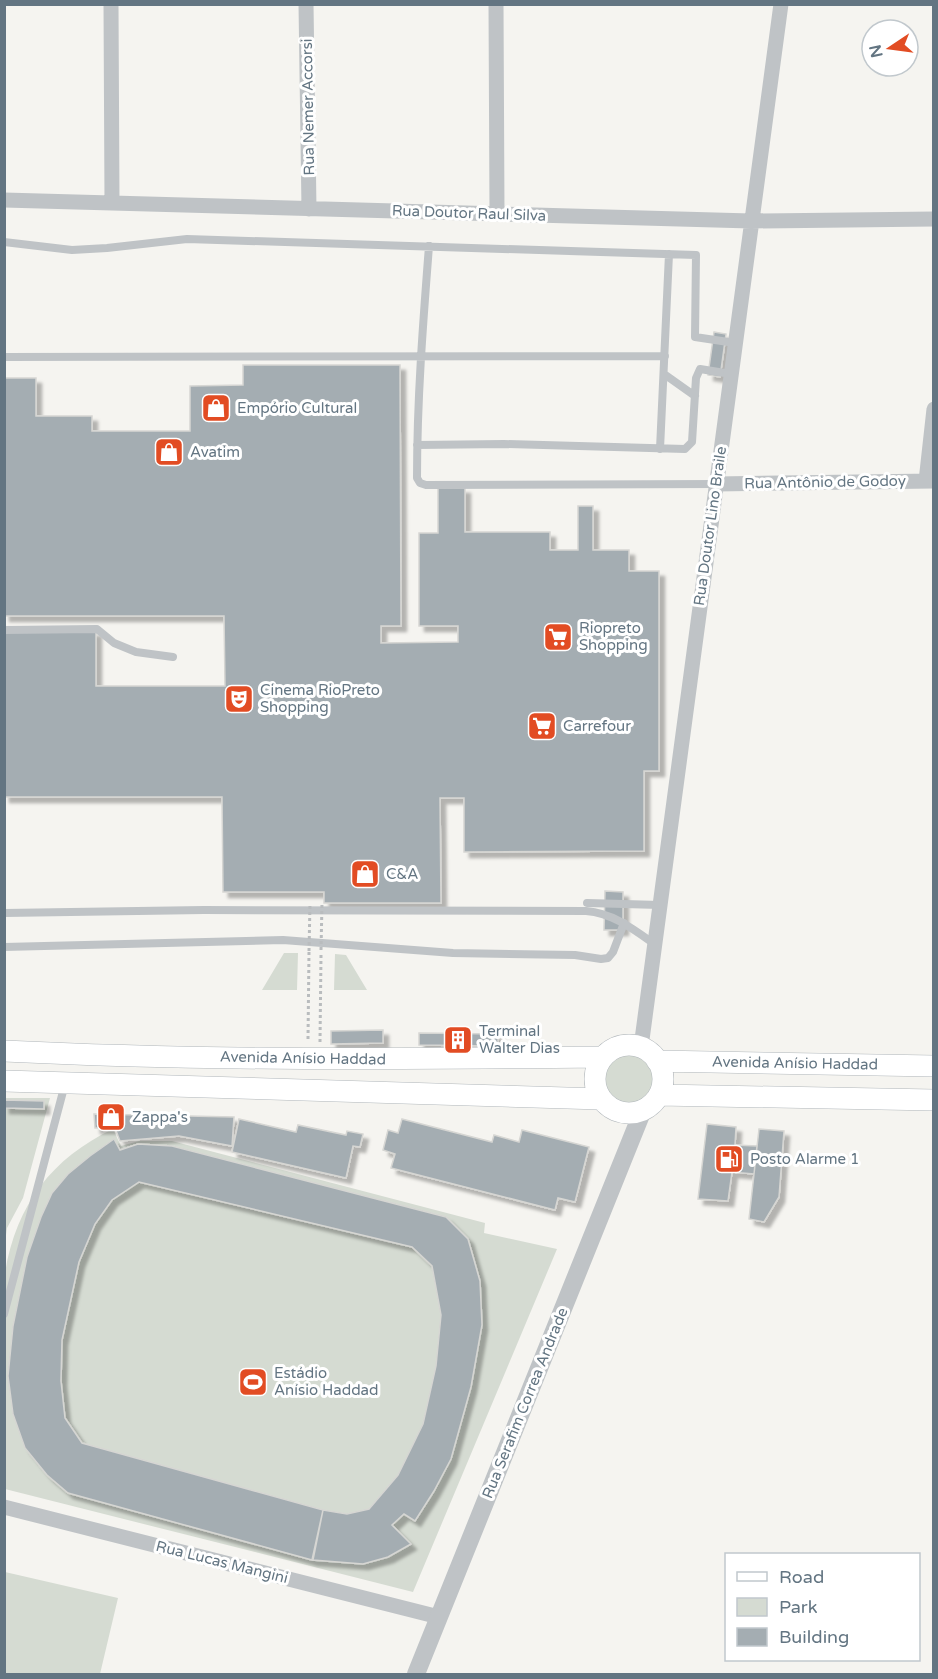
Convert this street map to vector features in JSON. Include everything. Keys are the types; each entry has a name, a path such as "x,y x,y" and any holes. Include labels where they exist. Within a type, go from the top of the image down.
{"main road":[{"path":"630,1045 641,1047 657,1060 662,1071 663,1084 652,1104 635,1118 617,1111 601,1099 596,1089 595,1078 602,1057 610,1050 630,1045"},
{"name":"Avenida Anísio Haddad","path":"4,1051 79,1055 313,1058 602,1057"},
{"path":"72,1084 79,1055"},
{"name":"Avenida Anísio Haddad","path":"657,1060 933,1066"},
{"name":"Avenida Anísio Haddad","path":"4,1081 601,1099"},
{"path":"659,1095 933,1100"}],"street":[{"path":"111,4 112,203"},
{"name":"Rua Nemer Accorsi","path":"306,4 309,208"},
{"path":"496,4 497,214"},
{"name":"Rua Doutor Lino Braile","path":"641,1047 653,943 660,905 781,4"},
{"name":"Rua Doutor Raul Silva","path":"4,200 751,221 933,219"},
{"path":"930,481 933,409"},
{"name":"Rua Antônio de Godoy","path":"716,484 930,481"},
{"name":"Rua Serafim Correa Andrade","path":"416,1674 635,1118"},
{"name":"Rua Lucas Mangini","path":"4,1507 439,1617"}],"lane":[{"path":"4,242 72,250 187,239 696,255 695,337 735,343"},
{"path":"429,246 420,357 417,445 417,478 420,483 426,485 716,484"},
{"path":"660,449 669,254"},
{"path":"4,357 664,356"},
{"path":"417,445 504,444 685,449 692,442 696,378 700,369 731,374"},
{"path":"664,374 695,396"},
{"path":"4,630 97,629 114,644 136,652 172,657"},
{"path":"586,903 660,905"},
{"path":"4,913 204,910 585,911 596,912 624,923 653,943"},
{"path":"4,947 282,940 453,953 575,955 601,959 608,958 614,952 624,923"},
{"path":"4,1314 72,1084"}],"path":[{"path":"310,903 309,951 313,1058"},
{"path":"313,1058 322,903"}],"green space":[{"path":"284,953 298,953 297,990 262,990"},
{"path":"335,954 346,955 367,990 334,990"},
{"path":"629,1052 639,1054 648,1060 654,1069 656,1079 654,1089 648,1098 639,1104 629,1106 619,1104 610,1098 604,1089 602,1079 604,1069 610,1060 619,1054"},
{"path":"5,1098 50,1098 23,1198 7,1228 5,1242"},
{"name":"Estádio Anísio Haddad","path":"113,1129 121,1146 139,1141 172,1141 485,1223 484,1233 557,1249 413,1592 5,1489 3,1292 10,1248 28,1205 40,1186 72,1154"},
{"path":"5,1572 118,1598 100,1674 5,1674"}],"building":[{"path":"714,332 726,334 720,377 708,375"},
{"name":"Riopreto Shopping","path":"243,365 400,365 401,626 381,626 381,643 458,642 458,626 419,626 419,533 438,533 438,488 465,488 465,532 550,532 550,550 578,550 578,506 593,506 593,550 629,550 629,571 659,571 659,771 644,771 644,851 464,852 464,798 440,798 441,903 324,903 324,892 223,892 222,797 4,797 4,631 96,631 96,686 225,686 224,616 4,616 4,378 36,378 36,416 92,416 92,431 190,431 190,386 243,385"},
{"path":"605,891 623,892 623,930 604,930"},
{"path":"383,1030 383,1043 331,1044 331,1031"},
{"name":"Terminal Walter Dias","path":"419,1033 498,1034 498,1046 419,1045"},
{"path":"4,1100 44,1101 44,1109 4,1108"},
{"path":"94,1114 234,1117 232,1146 179,1136 120,1141 115,1128 95,1128"},
{"path":"239,1119 296,1132 298,1125 346,1135 347,1131 363,1134 360,1147 353,1146 346,1178 232,1152"},
{"path":"402,1119 492,1142 494,1135 519,1142 522,1130 589,1147 575,1202 558,1198 555,1210 391,1168 395,1154 383,1150 388,1130 398,1133"},
{"name":"Posto Alarme 1","path":"707,1124 736,1127 735,1145 757,1146 754,1174 732,1172 728,1201 698,1199"},
{"path":"759,1129 784,1131 779,1197 764,1222 749,1219"},
{"path":"114,1139 120,1150 138,1144 172,1146 446,1217 468,1239 480,1281 482,1325 471,1387 451,1459 434,1491 415,1521 404,1514 392,1525 411,1544 388,1557 363,1564 313,1560 323,1510 312,1560 68,1493 47,1475 25,1448 13,1414 8,1376 13,1326 27,1257 52,1193 68,1174","holes":["139,1182 412,1247 432,1266 441,1315 436,1366 423,1424 398,1475 369,1509 347,1514 323,1510 82,1443 65,1418 61,1381 62,1340 79,1262 95,1224 112,1200"]}],"place":[{"name":"Empório Cultural","path":"216,408"},
{"name":"Avatim","path":"169,452"},
{"name":"Riopreto Shopping","path":"558,637"},
{"name":"Cinema RioPreto Shopping","path":"239,699"},
{"name":"Carrefour","path":"542,726"},
{"name":"C&A","path":"365,874"},
{"name":"Terminal Walter Dias","path":"458,1040"},
{"name":"Zappa's","path":"111,1117"},
{"name":"Posto Alarme 1","path":"729,1159"},
{"name":"Estádio Anísio Haddad","path":"253,1382"}]}
